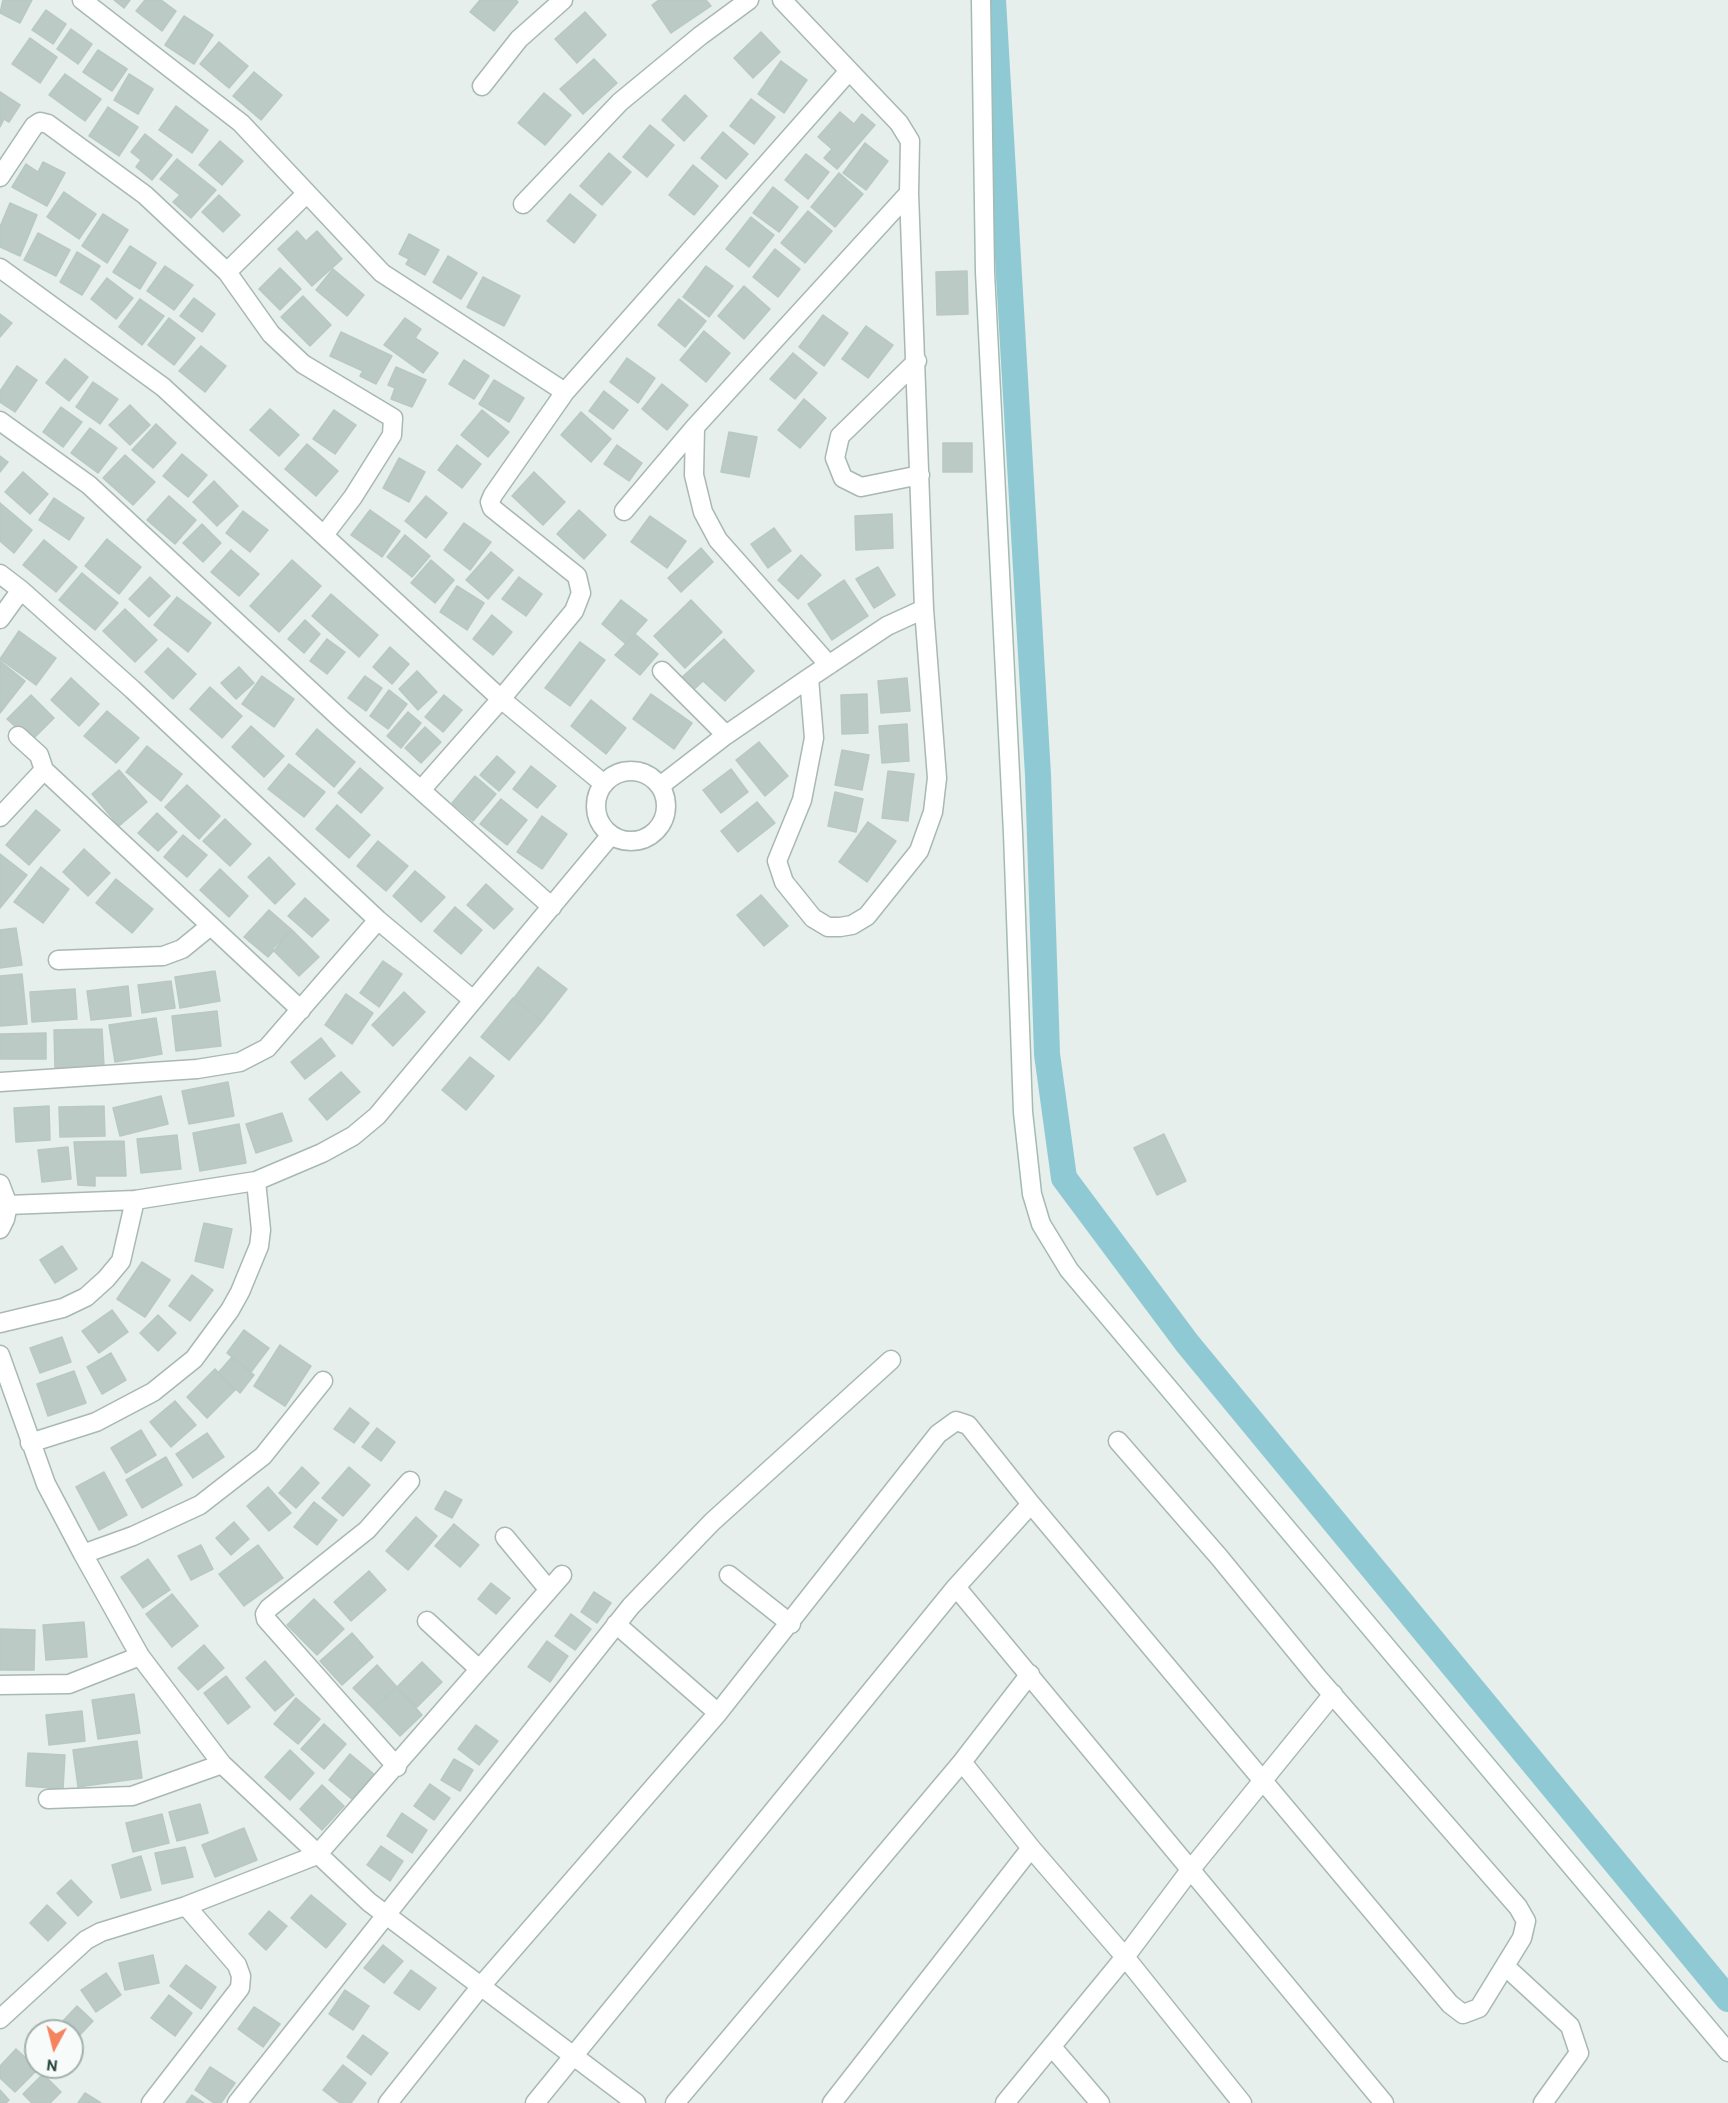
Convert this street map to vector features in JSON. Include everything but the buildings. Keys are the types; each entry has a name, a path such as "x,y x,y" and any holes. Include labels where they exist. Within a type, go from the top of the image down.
{"street":[{"path":"82,0 241,123 382,273 565,392"},
{"path":"482,86 519,39 563,0"},
{"path":"523,204 620,102 700,36 749,0"},
{"path":"782,0 899,123 910,141 909,193 917,361 924,609 937,778 933,812 919,851 867,916 852,925 840,927 828,927 813,918 784,882 777,861 802,800 814,738 809,678"},
{"path":"981,0 985,272 1013,832 1023,1112 1032,1194 1041,1224 1052,1246 1069,1270 1728,2052"},
{"path":"421,790 574,611 581,593 576,576 492,508 490,502 565,392 849,71"},
{"path":"0,177 34,126 40,122 48,124 145,195 227,272 271,334 303,364 393,418 392,435 353,497 324,535"},
{"path":"624,511 695,427 909,193"},
{"path":"227,272 306,194"},
{"path":"0,268 163,387 501,699 604,784"},
{"path":"917,361 840,436 835,458 843,478 861,487 920,475"},
{"path":"0,422 89,485 552,907"},
{"path":"695,427 694,476 703,512 718,540 829,665"},
{"path":"0,574 132,689 378,920 473,1000"},
{"path":"0,619 21,590"},
{"path":"660,786 726,735 809,678 887,626 924,609"},
{"path":"662,671 726,735"},
{"path":"18,736 39,755 44,770 209,927 301,1010"},
{"path":"0,817 44,770"},
{"path":"632,771 652,778 660,786 666,809 663,821 656,830 635,841 623,840 611,835 597,817 596,805 604,784 621,772 632,771"},
{"path":"8,1205 135,1200 256,1181 322,1153 353,1136 377,1116 611,835"},
{"path":"0,1082 197,1069 240,1062 267,1048 378,920"},
{"path":"58,960 163,956 182,949 209,927"},
{"path":"30,1443 96,1422 153,1392 194,1359 235,1301 258,1246 261,1230 256,1181"},
{"path":"0,1184 8,1205 0,1229"},
{"path":"0,1323 63,1308 86,1297 106,1279 121,1261 135,1200"},
{"path":"0,1355 46,1484 83,1554 140,1656 222,1764 317,1856 386,1914 636,2103"},
{"path":"237,2103 616,1624 712,1522 891,1360"},
{"path":"83,1554 133,1536 200,1505 228,1485 270,1449 323,1382"},
{"path":"388,2103 482,1986 718,1713 791,1624 938,1434 956,1421 968,1425 1031,1504 1450,2004 1464,2014 1479,2008 1522,1938 1526,1921 1518,1907 1118,1441"},
{"path":"397,1767 266,1619 266,1614 269,1608 367,1530 410,1480"},
{"path":"535,2103 956,1587 1031,1504"},
{"path":"505,1537 549,1590"},
{"path":"0,2019 86,1940 101,1932 186,1906 317,1856 397,1767 562,1575"},
{"path":"729,1575 791,1624"},
{"path":"956,1587 1384,2103"},
{"path":"427,1621 479,1669"},
{"path":"616,1624 718,1713"},
{"path":"0,1685 69,1684 140,1656"},
{"path":"675,2103 962,1762 1030,1674"},
{"path":"1005,2103 1125,1957 1191,1869 1334,1694"},
{"path":"962,1762 1031,1848 1125,1957 1242,2103"},
{"path":"48,1799 132,1796 222,1764"},
{"path":"832,2103 1031,1848"},
{"path":"151,2103 240,1988 241,1976 237,1965 186,1906"},
{"path":"1506,1966 1570,2026 1579,2053 1543,2103"},
{"path":"1052,2047 1100,2103"}],"waterway":[{"path":"993,0 1038,775 1047,1054 1064,1178 1187,1343 1728,1999"}]}
